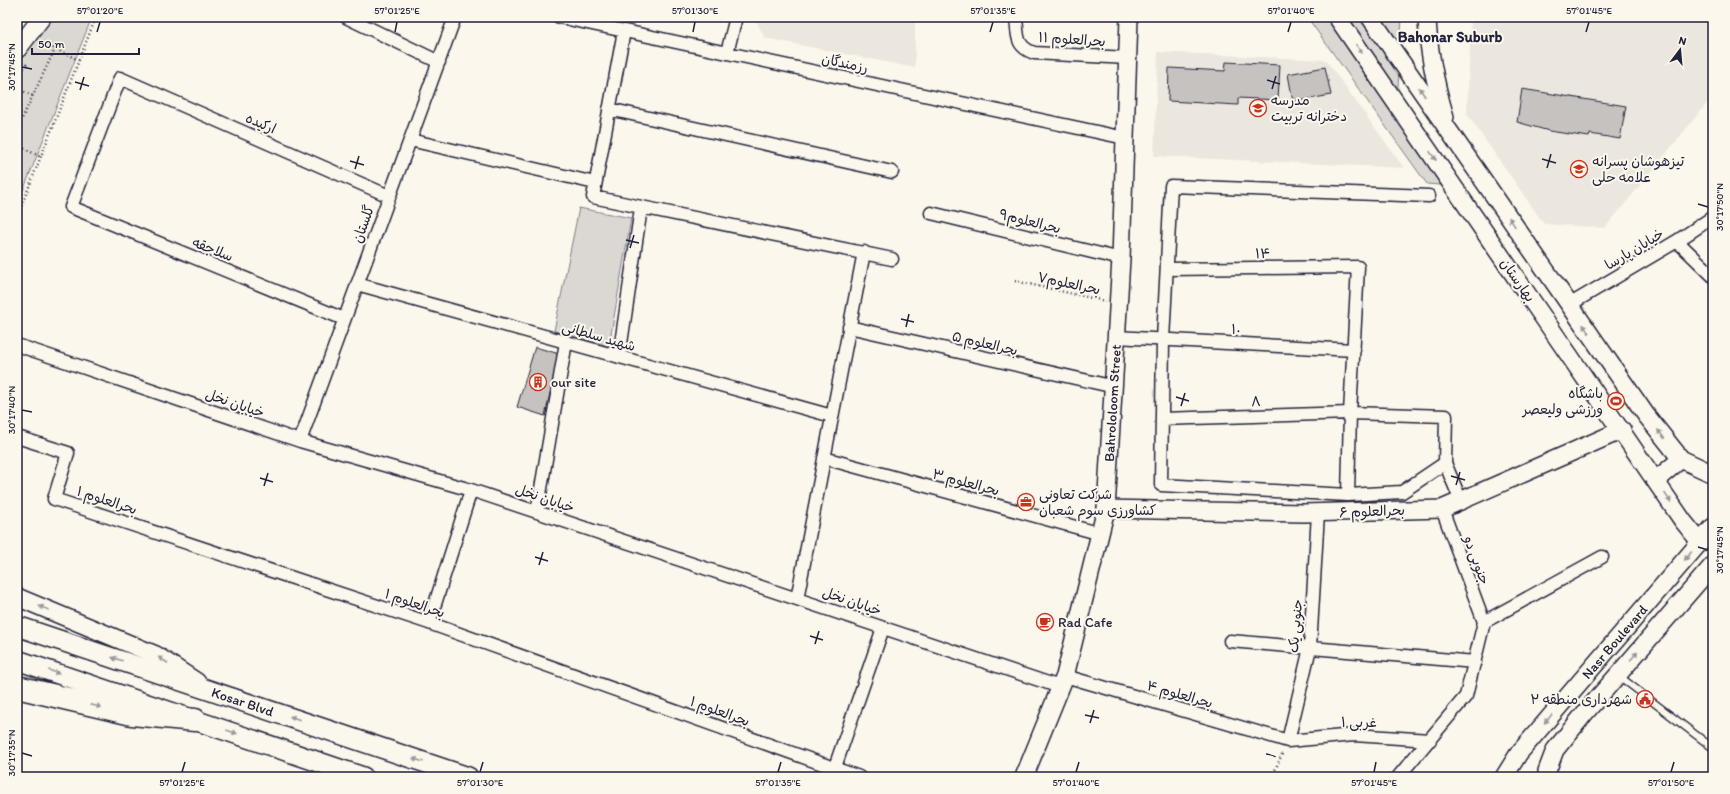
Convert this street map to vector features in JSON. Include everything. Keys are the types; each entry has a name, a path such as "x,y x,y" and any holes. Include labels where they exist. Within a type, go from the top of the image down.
{"highway":[{"path":"17,687 132,714 196,720"}],"main road":[{"name":"Kosar Blvd","path":"17,626 468,777"},
{"path":"17,660 363,777"}],"street":[{"path":"17,50 42,17"},
{"path":"346,17 439,62"},
{"name":"گلستان","path":"300,440 455,17"},
{"name":"رزمندگان","path":"559,17 1125,138"},
{"path":"727,53 736,17"},
{"name":"بحرالعلوم ۱۱","path":"1016,17 1019,41 1025,50 1034,53 1128,58"},
{"name":"Bahrololoom Street","path":"1024,777 1063,682 1106,509 1122,259 1129,17"},
{"name":"بهارستان","path":"1337,17 1684,521 1700,542"},
{"name":"بهارستان","path":"1370,17 1646,415 1681,459 1713,474"},
{"path":"1427,17 1428,44 1435,82 1448,128"},
{"path":"624,31 593,197 892,259"},
{"name":"ارکیده","path":"71,207 120,78 389,196"},
{"path":"609,109 892,172"},
{"path":"410,140 595,183"},
{"path":"1429,196 1171,186 1163,340 1161,485 1348,495 1402,492 1445,463 1461,501"},
{"name":"سلاجقه","path":"71,207 344,319"},
{"path":"619,357 641,208"},
{"name":"بحرالعلوم۹","path":"931,212 1122,259"},
{"name":"خیابان پارسا","path":"1569,305 1713,217"},
{"path":"1676,241 1713,276"},
{"path":"797,599 864,252"},
{"name":"۱۴","path":"1167,269 1358,267 1354,350"},
{"name":"شهید سلطانی","path":"357,284 832,416"},
{"name":"بحرالعلوم ۵","path":"849,327 1115,387"},
{"name":"۱۰","path":"1116,337 1354,350"},
{"path":"537,512 566,342"},
{"name":"خیابان نخل","path":"17,345 300,440 471,490 883,628 1063,682"},
{"path":"1348,495 1350,413 1354,350"},
{"name":"۸","path":"1162,420 1350,413 1446,416 1445,463"},
{"name":"بحرالعلوم ۶","path":"1106,509 1318,513 1442,509 1622,430"},
{"name":"بحرالعلوم ۱","path":"17,437 68,453 54,499 430,623 835,767 859,777"},
{"name":"بحرالعلوم ۳","path":"824,458 1100,534"},
{"path":"1656,480 1681,459"},
{"path":"430,623 471,490"},
{"name":"جنوبی دو","path":"1442,509 1484,622"},
{"name":"جنوبی یک","path":"1288,741 1310,648 1318,513"},
{"name":"Nasr Boulevard","path":"1504,777 1519,753 1713,527"},
{"path":"1398,777 1466,696 1484,622 1602,556"},
{"name":"Nasr Boulevard","path":"1548,777 1547,771 1556,750 1618,675 1711,571"},
{"path":"17,597 156,655 208,689"},
{"path":"835,767 883,628"},
{"path":"1230,641 1475,662"},
{"name":"بحرالعلوم ۴","path":"1063,682 1288,741"},
{"name":"غربی ۱","path":"1288,741 1354,735 1430,740"}],"lane":[{"path":"1618,675 1713,748"}],"path":[{"path":"17,217 96,17"},
{"path":"29,34 55,49 79,60"},
{"path":"17,129 55,49"},
{"path":"17,88 33,96"},
{"path":"17,145 41,157"},
{"path":"17,205 21,207"},
{"name":"بحرالعلوم۷","path":"1015,281 1118,304"},
{"name":"۱","path":"1272,777 1288,741"}],"shaded area":[{"path":"52,17 92,17 17,206 17,65"},
{"path":"754,17 915,17 915,68 765,38"},
{"path":"1307,17 1402,17 1397,104 1452,186 1427,184"},
{"name":"تیزهوشان پسرانه علامه حلی","path":"1471,17 1713,17 1713,96 1605,228 1544,224 1467,114"},
{"name":"مدرسه دخترانه تربیت","path":"1158,52 1326,60 1404,168 1154,156"},
{"path":"579,208 631,218 609,346 554,331"}],"building":[{"path":"1226,62 1280,65 1278,100 1238,98 1238,105 1168,101 1169,68 1225,71"},
{"path":"1325,67 1331,95 1293,102 1288,74"},
{"path":"1522,89 1626,106 1620,139 1590,134 1589,137 1549,131 1517,122"},
{"name":"our site","path":"535,347 556,353 558,357 545,416 517,407"}],"place":[{"name":"مدرسه دخترانه تربیت","path":"1258,108"},
{"name":"تیزهوشان پسرانه علامه حلی","path":"1579,169"},
{"name":"our site","path":"538,382"},
{"name":"باشگاه ورزشی ولیعصر","path":"1616,401"},
{"name":"شرکت تعاونی کشاورزی سوم شعبان","path":"1026,502"},
{"name":"Rad Cafe","path":"1045,622"},
{"name":"شهرداری منطقه ۲","path":"1645,699"}],"district":[{"name":"Bahonar Suburb","path":"1450,37"}]}
